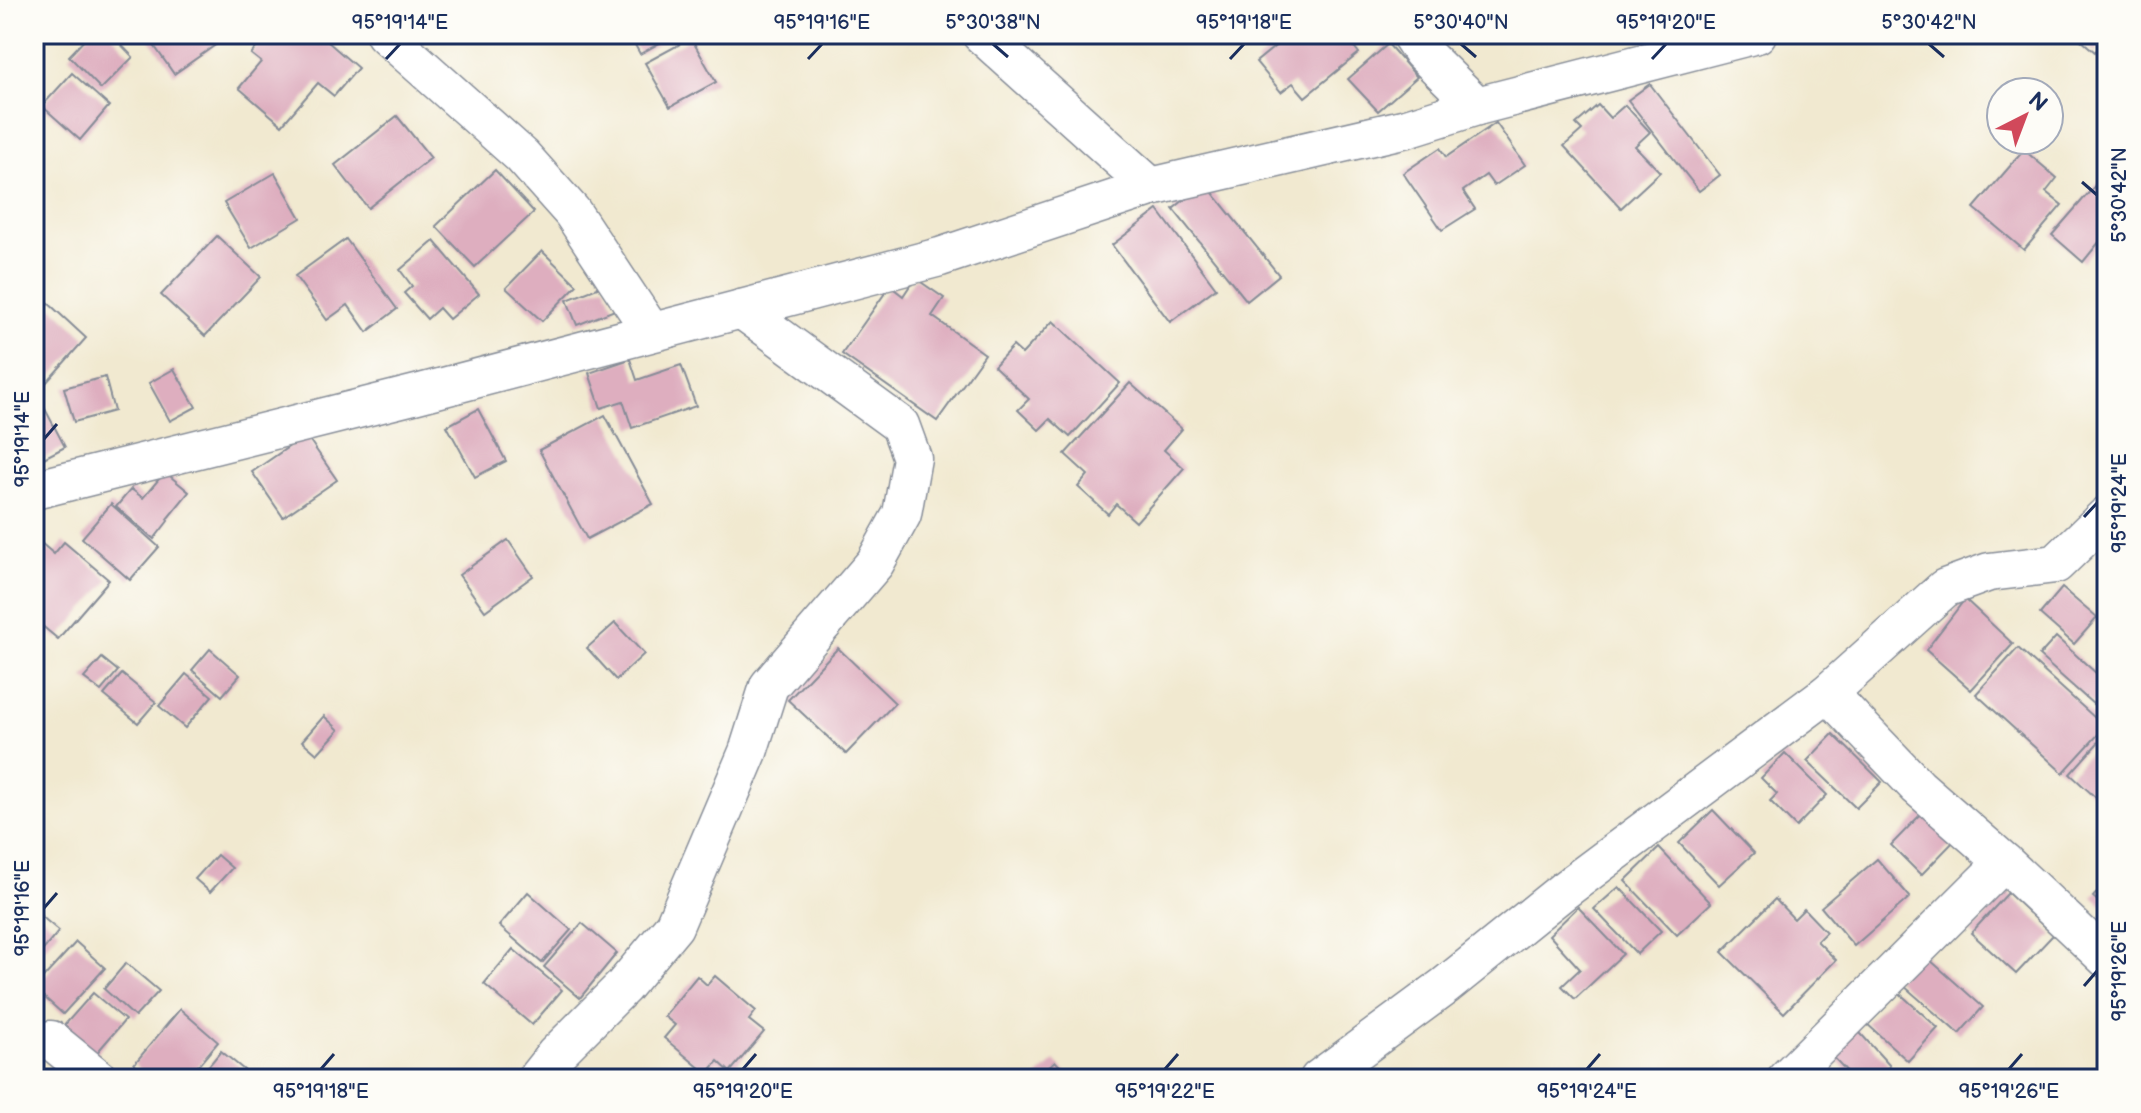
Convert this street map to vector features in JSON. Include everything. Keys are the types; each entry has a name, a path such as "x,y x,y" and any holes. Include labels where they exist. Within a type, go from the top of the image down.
{"street":[{"path":"385,34 522,156 572,212 651,331"},
{"path":"981,34 1151,187"},
{"path":"1410,34 1422,52 1477,106"},
{"path":"34,490 402,398 940,257 1151,187 1407,128 1477,106 1757,34"},
{"path":"555,1073 674,926 748,752 769,686 875,563 902,514 912,458 900,425 741,309"},
{"path":"1319,1079 1828,693 1945,588 1989,572 2056,564 2107,515"},
{"path":"1828,693 1918,787 2004,862 2107,959"},
{"path":"1786,1079 2004,862"},
{"path":"51,1040 99,1079"}],"building":[{"path":"90,34 111,34 133,57 101,89 69,56"},
{"path":"146,34 231,34 174,74"},
{"path":"268,34 319,34 358,68 334,96 318,83 282,125 239,88 261,62 251,54"},
{"path":"629,34 676,34 640,54"},
{"path":"1290,34 1344,34 1359,53 1305,97 1293,83 1281,92 1256,62"},
{"path":"2074,34 2107,34 2107,38 2095,52"},
{"path":"691,38 716,82 670,107 645,63"},
{"path":"1388,44 1417,77 1378,111 1348,79"},
{"path":"72,73 109,106 80,140 42,106"},
{"path":"1650,84 1720,175 1699,191 1628,100"},
{"path":"1598,105 1610,118 1625,105 1650,132 1635,146 1660,172 1621,208 1564,146 1582,130 1576,124"},
{"path":"397,116 431,158 368,208 335,165"},
{"path":"1496,123 1525,165 1494,186 1486,175 1463,191 1475,209 1442,230 1403,173 1440,148 1446,157"},
{"path":"2019,156 2031,156 2057,178 2046,192 2062,205 2024,250 1974,208"},
{"path":"495,170 534,212 475,267 436,226"},
{"path":"275,173 301,218 251,248 224,203"},
{"path":"2099,181 2107,188 2107,247 2100,241 2083,262 2052,235"},
{"path":"1205,183 1279,275 1247,301 1173,209"},
{"path":"1158,210 1216,288 1170,322 1112,245"},
{"path":"217,236 261,277 205,336 161,295"},
{"path":"346,239 397,309 367,332 348,305 327,320 295,276"},
{"path":"434,241 479,294 449,319 439,308 427,319 404,293 412,286 400,270"},
{"path":"542,251 577,285 542,321 506,288"},
{"path":"915,278 944,298 932,316 985,354 937,421 842,354 890,286 903,296"},
{"path":"605,285 615,310 577,325 567,300"},
{"path":"45,300 86,338 45,384 34,374 34,312"},
{"path":"1053,321 1120,383 1070,437 1050,419 1039,430 1018,410 1029,399 994,366 1013,346 1022,354"},
{"path":"630,359 637,380 681,365 696,406 632,428 623,401 601,408 589,373"},
{"path":"174,369 196,407 170,421 149,383"},
{"path":"105,377 114,411 74,422 64,388"},
{"path":"1130,383 1182,429 1164,450 1184,468 1136,522 1116,504 1108,514 1078,487 1088,475 1065,454"},
{"path":"34,388 65,447 34,463"},
{"path":"478,409 506,461 475,477 447,426"},
{"path":"605,415 653,504 587,539 539,450"},
{"path":"306,435 337,480 283,517 252,472"},
{"path":"165,472 189,492 154,539 116,507 131,489 143,498"},
{"path":"111,504 159,547 130,580 82,538"},
{"path":"34,537 54,554 64,542 109,580 58,639 34,619"},
{"path":"508,540 533,576 485,611 459,575"},
{"path":"2062,588 2097,618 2074,644 2040,614"},
{"path":"1965,599 2013,644 1971,690 1926,650"},
{"path":"615,623 644,654 616,680 587,648"},
{"path":"2056,637 2107,683 2107,688 2093,704 2039,656"},
{"path":"838,648 895,703 846,754 788,700"},
{"path":"2018,648 2105,727 2063,773 1976,694"},
{"path":"210,649 240,675 222,696 192,670"},
{"path":"102,658 118,671 101,691 84,678"},
{"path":"122,674 156,702 138,723 104,695"},
{"path":"186,674 212,696 185,728 159,706"},
{"path":"324,716 339,730 317,754 302,741"},
{"path":"1833,734 1882,782 1856,808 1807,761"},
{"path":"2104,736 2107,739 2107,808 2070,774"},
{"path":"1785,753 1827,795 1796,827 1770,801 1777,794 1761,778"},
{"path":"1927,808 1957,838 1921,875 1891,845"},
{"path":"1713,810 1754,853 1719,885 1679,843"},
{"path":"1659,848 1711,903 1677,935 1625,881"},
{"path":"217,855 232,868 210,892 195,879"},
{"path":"1877,859 1910,897 1854,946 1821,907"},
{"path":"2107,881 2107,909 2093,897"},
{"path":"1619,887 1661,931 1637,954 1594,909"},
{"path":"528,892 571,930 542,963 499,926"},
{"path":"2008,893 2053,935 2016,974 1971,933"},
{"path":"1775,899 1794,919 1804,909 1826,932 1817,941 1836,960 1784,1013 1722,952"},
{"path":"1578,907 1623,954 1575,999 1562,986 1580,969 1549,935"},
{"path":"34,910 59,931 34,961"},
{"path":"582,923 617,953 580,998 544,967"},
{"path":"76,942 105,968 63,1014 34,988"},
{"path":"513,949 562,990 532,1025 484,984"},
{"path":"1920,951 1983,1007 1959,1034 1896,979"},
{"path":"126,963 159,991 135,1017 104,989"},
{"path":"697,976 707,985 715,976 756,1011 749,1020 764,1032 730,1072 718,1061 707,1074 664,1038 675,1025 664,1016"},
{"path":"1896,990 1938,1028 1908,1061 1866,1023"},
{"path":"93,993 125,1020 94,1056 62,1028"},
{"path":"180,1009 218,1042 187,1079 152,1079 134,1064"},
{"path":"1851,1023 1890,1066 1875,1079 1854,1079 1824,1047"},
{"path":"221,1051 255,1079 198,1079"},
{"path":"1055,1061 1072,1079 1035,1079"}]}
